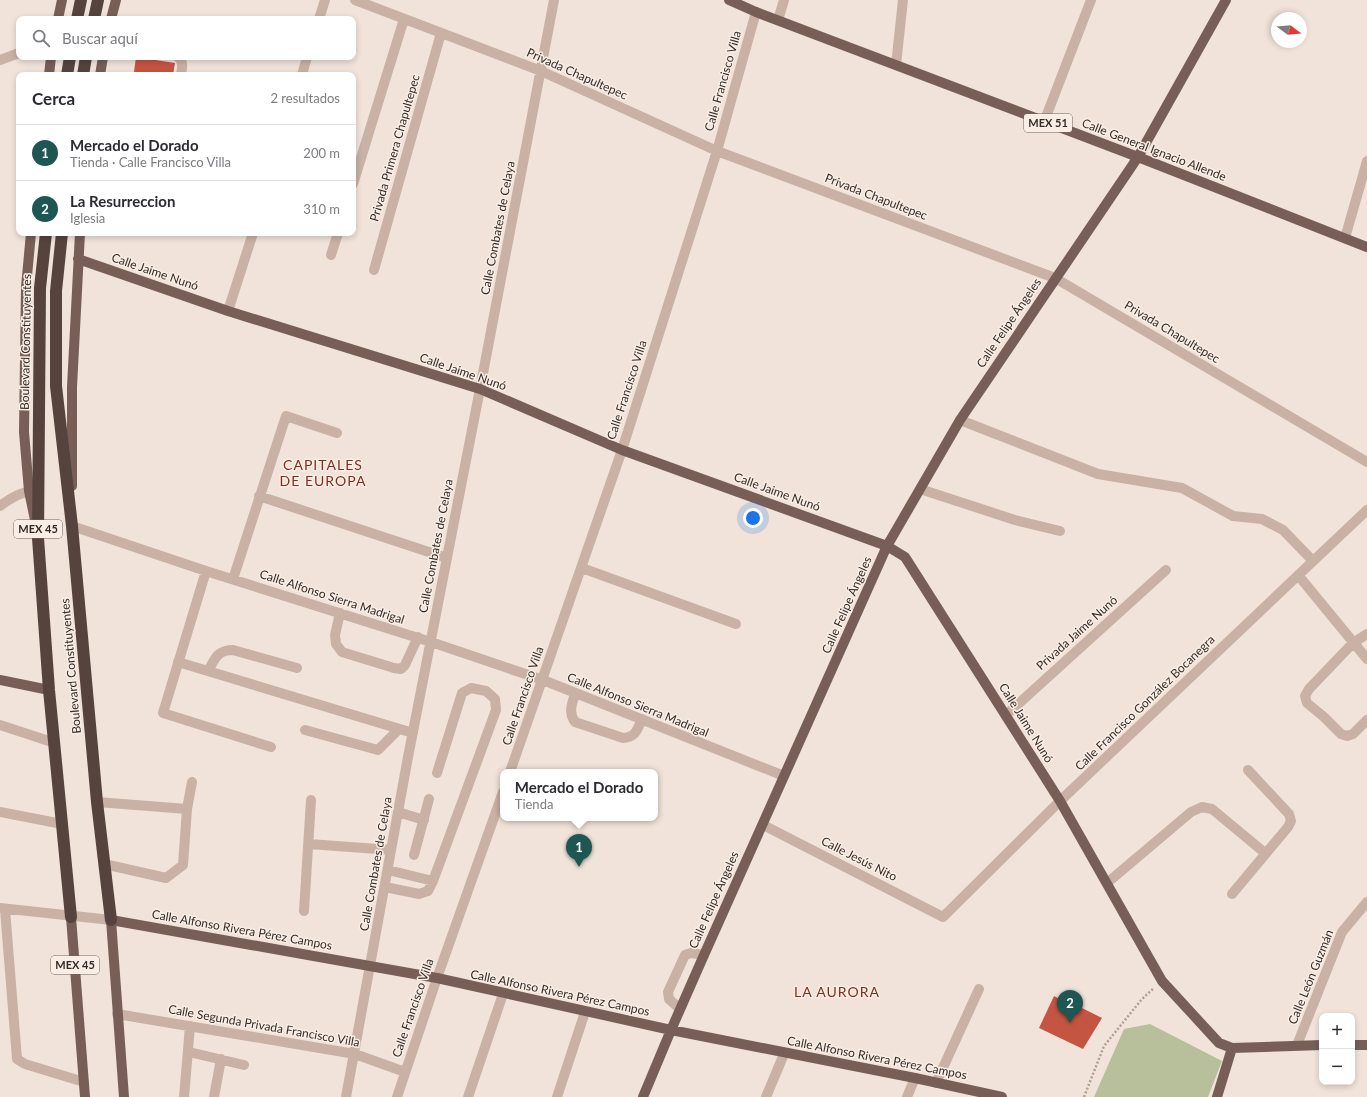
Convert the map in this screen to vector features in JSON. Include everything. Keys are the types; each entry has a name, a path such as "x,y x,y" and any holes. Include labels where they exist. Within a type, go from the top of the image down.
{"highway":[{"path":"78,16 81,0"},
{"path":"95,16 98,0"},
{"path":"68,72 70,60"},
{"path":"84,72 86,60"},
{"name":"Boulevard Constituyentes","path":"46,236 40,288 34,491 49,690 71,917"},
{"name":"Boulevard Constituyentes","path":"62,236 56,291 56,386 72,526 97,802 111,920"}],"main road":[{"path":"59,16 62,0"},
{"path":"112,16 116,0"},
{"name":"Calle General Ignacio Allende","path":"729,0 756,12 1138,157 1367,247"},
{"name":"Calle Felipe Ángeles","path":"643,1097 680,1009 887,546 960,420 1138,157 1226,0"},
{"path":"50,72 52,60"},
{"path":"100,72 102,60"},
{"path":"30,236 26,287 24,432 34,491"},
{"path":"72,526 72,387 80,236"},
{"name":"Calle Jaime Nunó","path":"78,259 228,311 480,389 622,450 887,546 905,557 1060,801 1162,981 1219,1042 1232,1048"},
{"path":"0,680 49,690"},
{"name":"Boulevard Constituyentes","path":"71,917 85,1097"},
{"name":"Calle Alfonso Rivera Pérez Campos","path":"111,920 437,978 585,1012 784,1054 915,1078 1002,1097"},
{"name":"Boulevard Constituyentes","path":"111,920 124,1097"},
{"path":"1217,1097 1232,1048 1319,1045"},
{"path":"1355,1045 1367,1045"}],"street":[{"path":"320,16 325,0"},
{"name":"Privada Chapultepec","path":"355,0 541,71 717,151 1055,278 1367,462"},
{"name":"Calle Combates de Celaya","path":"346,1097 398,812 554,0"},
{"path":"778,20 784,0"},
{"path":"896,65 903,0"},
{"path":"1044,122 1091,0"},
{"name":"Calle Francisco Villa","path":"511,769 622,450 717,151 756,12"},
{"path":"356,174 404,19"},
{"name":"Privada Primera Chapultepec","path":"374,270 441,33"},
{"path":"0,60 16,54"},
{"path":"181,60 183,66 182,72"},
{"path":"303,72 307,60"},
{"path":"1344,238 1367,161"},
{"path":"228,311 252,236"},
{"path":"331,255 337,236"},
{"path":"233,578 286,416 337,434"},
{"path":"960,420 1098,474 1182,488 1233,516 1262,519 1283,530 1313,561"},
{"path":"920,489 1015,520 1060,531"},
{"path":"0,506 14,496 34,491"},
{"path":"259,496 447,558"},
{"name":"Calle Francisco González Bocanegra","path":"943,917 1060,801 1367,510"},
{"name":"Calle Alfonso Sierra Madrigal","path":"72,526 206,571 233,578 431,642 543,680 784,776"},
{"path":"582,568 736,624"},
{"name":"Privada Jaime Nunó","path":"1006,715 1166,570"},
{"path":"206,571 163,713 271,747"},
{"path":"1298,575 1367,659"},
{"path":"340,613 335,634 336,644 342,652 386,666 401,669 405,665 418,638"},
{"path":"1367,634 1353,643 1309,689 1306,696 1307,703 1341,734 1347,736 1353,734 1367,720"},
{"path":"208,671 218,655 224,650 233,650 297,668"},
{"path":"178,662 413,733"},
{"path":"385,888 419,894 428,891 496,710 495,699 486,691 471,688 462,693 437,773"},
{"path":"575,694 570,710 571,717 575,722 623,738 630,738 635,734 642,719"},
{"path":"0,725 54,743"},
{"path":"305,730 378,750 399,729"},
{"path":"1232,894 1288,827 1291,821 1289,814 1248,770"},
{"path":"104,864 166,878 183,865 187,809 192,782"},
{"path":"414,856 429,799"},
{"path":"304,911 311,800"},
{"name":"Calle Francisco Villa","path":"397,1097 437,978 500,800"},
{"path":"97,802 187,809"},
{"path":"1107,883 1192,812 1202,807 1212,810 1265,853"},
{"path":"0,812 62,824"},
{"path":"398,812 424,820"},
{"name":"Calle Jesús Nito","path":"763,825 943,917"},
{"path":"309,844 391,850"},
{"path":"388,870 433,881"},
{"path":"399,890 401,874"},
{"name":"Calle León Guzmán","path":"1297,1045 1342,932 1366,904"},
{"path":"84,1082 24,1064 17,1058 2,909 111,920"},
{"path":"680,1009 669,999 668,992 685,955 691,953 704,956"},
{"path":"936,1083 979,989"},
{"path":"468,1097 504,994"},
{"path":"557,1097 585,1012"},
{"name":"Calle Segunda Privada Francisco Villa","path":"117,1014 355,1054 405,1072"},
{"path":"184,1097 190,1026"},
{"path":"189,1052 244,1065"},
{"path":"766,1097 784,1054"},
{"path":"214,1097 221,1059"},
{"path":"907,1097 915,1078"}],"path":[{"path":"1084,1097 1104,1046 1142,999 1162,981"}],"green space":[{"path":"1150,1024 1222,1061 1208,1097 1094,1097 1124,1029"}],"building":[{"path":"136,60 156,60 175,63 174,72 134,72"},
{"path":"1054,996 1102,1018 1083,1049 1039,1028"}],"place":[{"name":"Mercado el Dorado","path":"579,867"},
{"name":"La Resurreccion","path":"1070,1023"}],"district":[{"name":"CAPITALES DE EUROPA","path":"323,474"},
{"name":"LA AURORA","path":"837,992"}]}
